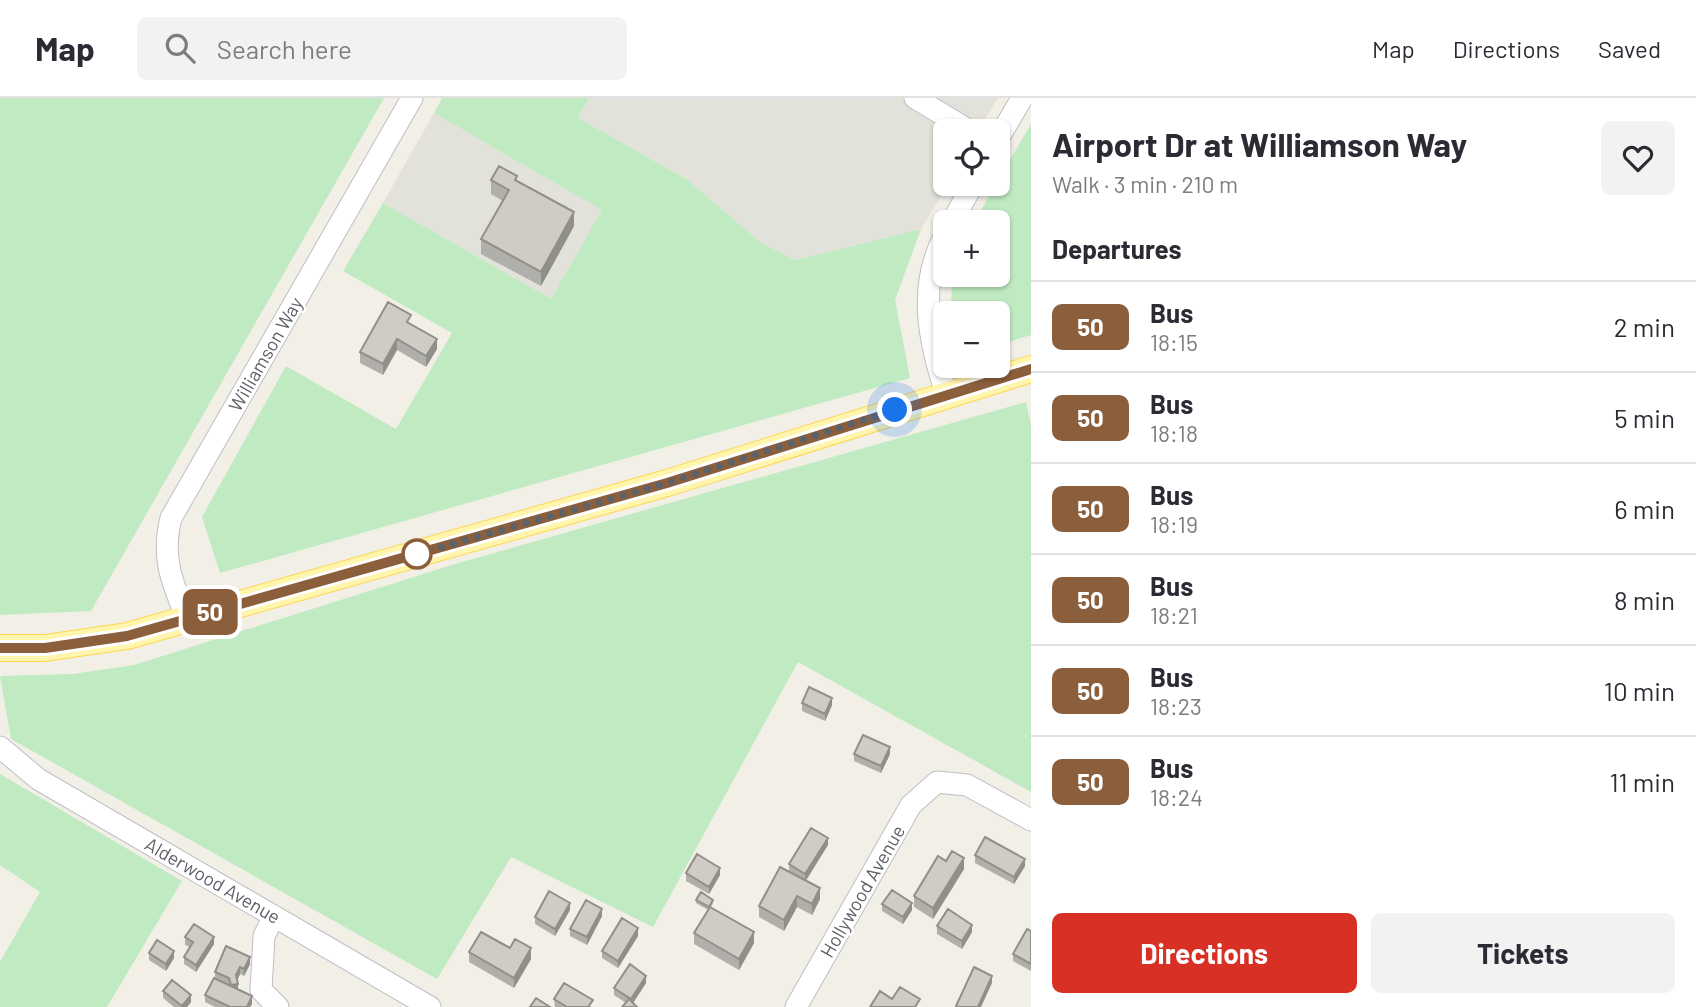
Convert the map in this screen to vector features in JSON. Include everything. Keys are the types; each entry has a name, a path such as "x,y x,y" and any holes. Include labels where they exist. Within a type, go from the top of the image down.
{"main road":[{"path":"0,648 45,648 127,636 667,483 946,393 1031,369"}],"street":[{"name":"Williamson Way","path":"187,619 168,571 165,542 171,518 412,98"},
{"path":"915,98 950,119"},
{"path":"1006,119 1014,101"},
{"path":"933,278 927,299 932,352 946,393"},
{"name":"Alderwood Avenue","path":"0,747 38,779 274,916 404,1000 430,1007"},
{"name":"Hollywood Avenue","path":"796,1007 911,805 937,782 967,785 1029,814"},
{"path":"274,916 264,936 261,990 278,1007"}],"shaded area":[{"path":"589,98 998,98 985,119 933,119 933,196 941,196 921,229 795,260 760,242 688,180 578,118"},
{"path":"434,113 603,210 551,299 383,203"}],"green space":[{"path":"0,98 384,98 91,611 0,615"},
{"path":"442,98 589,98 578,118 688,180 760,242 795,260 921,229 895,300 910,378 220,573 202,517 286,366 396,429 452,333 343,271 383,203 551,299 602,210 434,113"},
{"path":"1031,124 1031,335 1010,341 1010,301 951,301 952,287 1010,287 1010,210 981,210 989,196 1010,196 1010,160"},
{"path":"1026,402 1031,425 1031,792 798,662 653,927 511,857 437,979 11,739 0,676 73,674 134,665 455,564"},
{"path":"0,774 182,881 107,1007 0,1007 0,962 40,892 0,865"}],"building":[{"path":"499,166 517,176 515,180 574,212 541,272 481,239 509,190 491,180"},
{"path":"388,302 411,315 407,322 437,339 426,356 397,339 383,364 360,352"},
{"path":"809,687 832,698 825,714 802,703"},
{"path":"863,735 890,747 881,766 854,754"},
{"path":"811,828 828,838 805,874 789,864"},
{"path":"985,837 1025,859 1014,877 975,855"},
{"path":"952,851 964,858 933,908 914,896 938,856 946,861"},
{"path":"697,854 720,868 709,887 686,873"},
{"path":"780,867 820,888 812,904 797,896 784,920 759,906"},
{"path":"892,890 912,903 903,917 882,904"},
{"path":"549,891 570,903 555,929 535,917"},
{"path":"701,892 713,900 709,907 696,900"},
{"path":"586,900 602,909 587,937 570,929"},
{"path":"710,907 754,932 739,959 694,933"},
{"path":"948,909 972,925 962,941 937,926"},
{"path":"622,918 638,928 618,961 602,951"},
{"path":"194,924 214,937 196,965 184,957 193,942 185,937"},
{"path":"1027,929 1031,931 1031,964 1013,954"},
{"path":"481,932 510,948 515,939 531,948 514,978 469,952"},
{"path":"157,940 174,951 166,964 149,953"},
{"path":"226,946 250,957 244,969 240,967 236,975 238,984 231,985 229,978 215,972"},
{"path":"630,964 646,976 631,999 614,988"},
{"path":"974,967 992,976 978,1007 958,1007 956,1006"},
{"path":"214,978 252,996 247,1007 230,1007 205,995"},
{"path":"172,980 191,995 182,1006 163,991"},
{"path":"564,983 593,1000 588,1007 567,1007 554,999"},
{"path":"900,987 920,999 915,1007 870,1007 880,991 892,999"},
{"path":"536,998 550,1007 530,1007"},
{"path":"629,999 637,1007 622,1007"}],"bus line":[{"name":"50","path":"0,648 45,648 127,636 667,483 946,393 1031,369"}],"route":[{"path":"417,554 667,483 895,410"}]}
